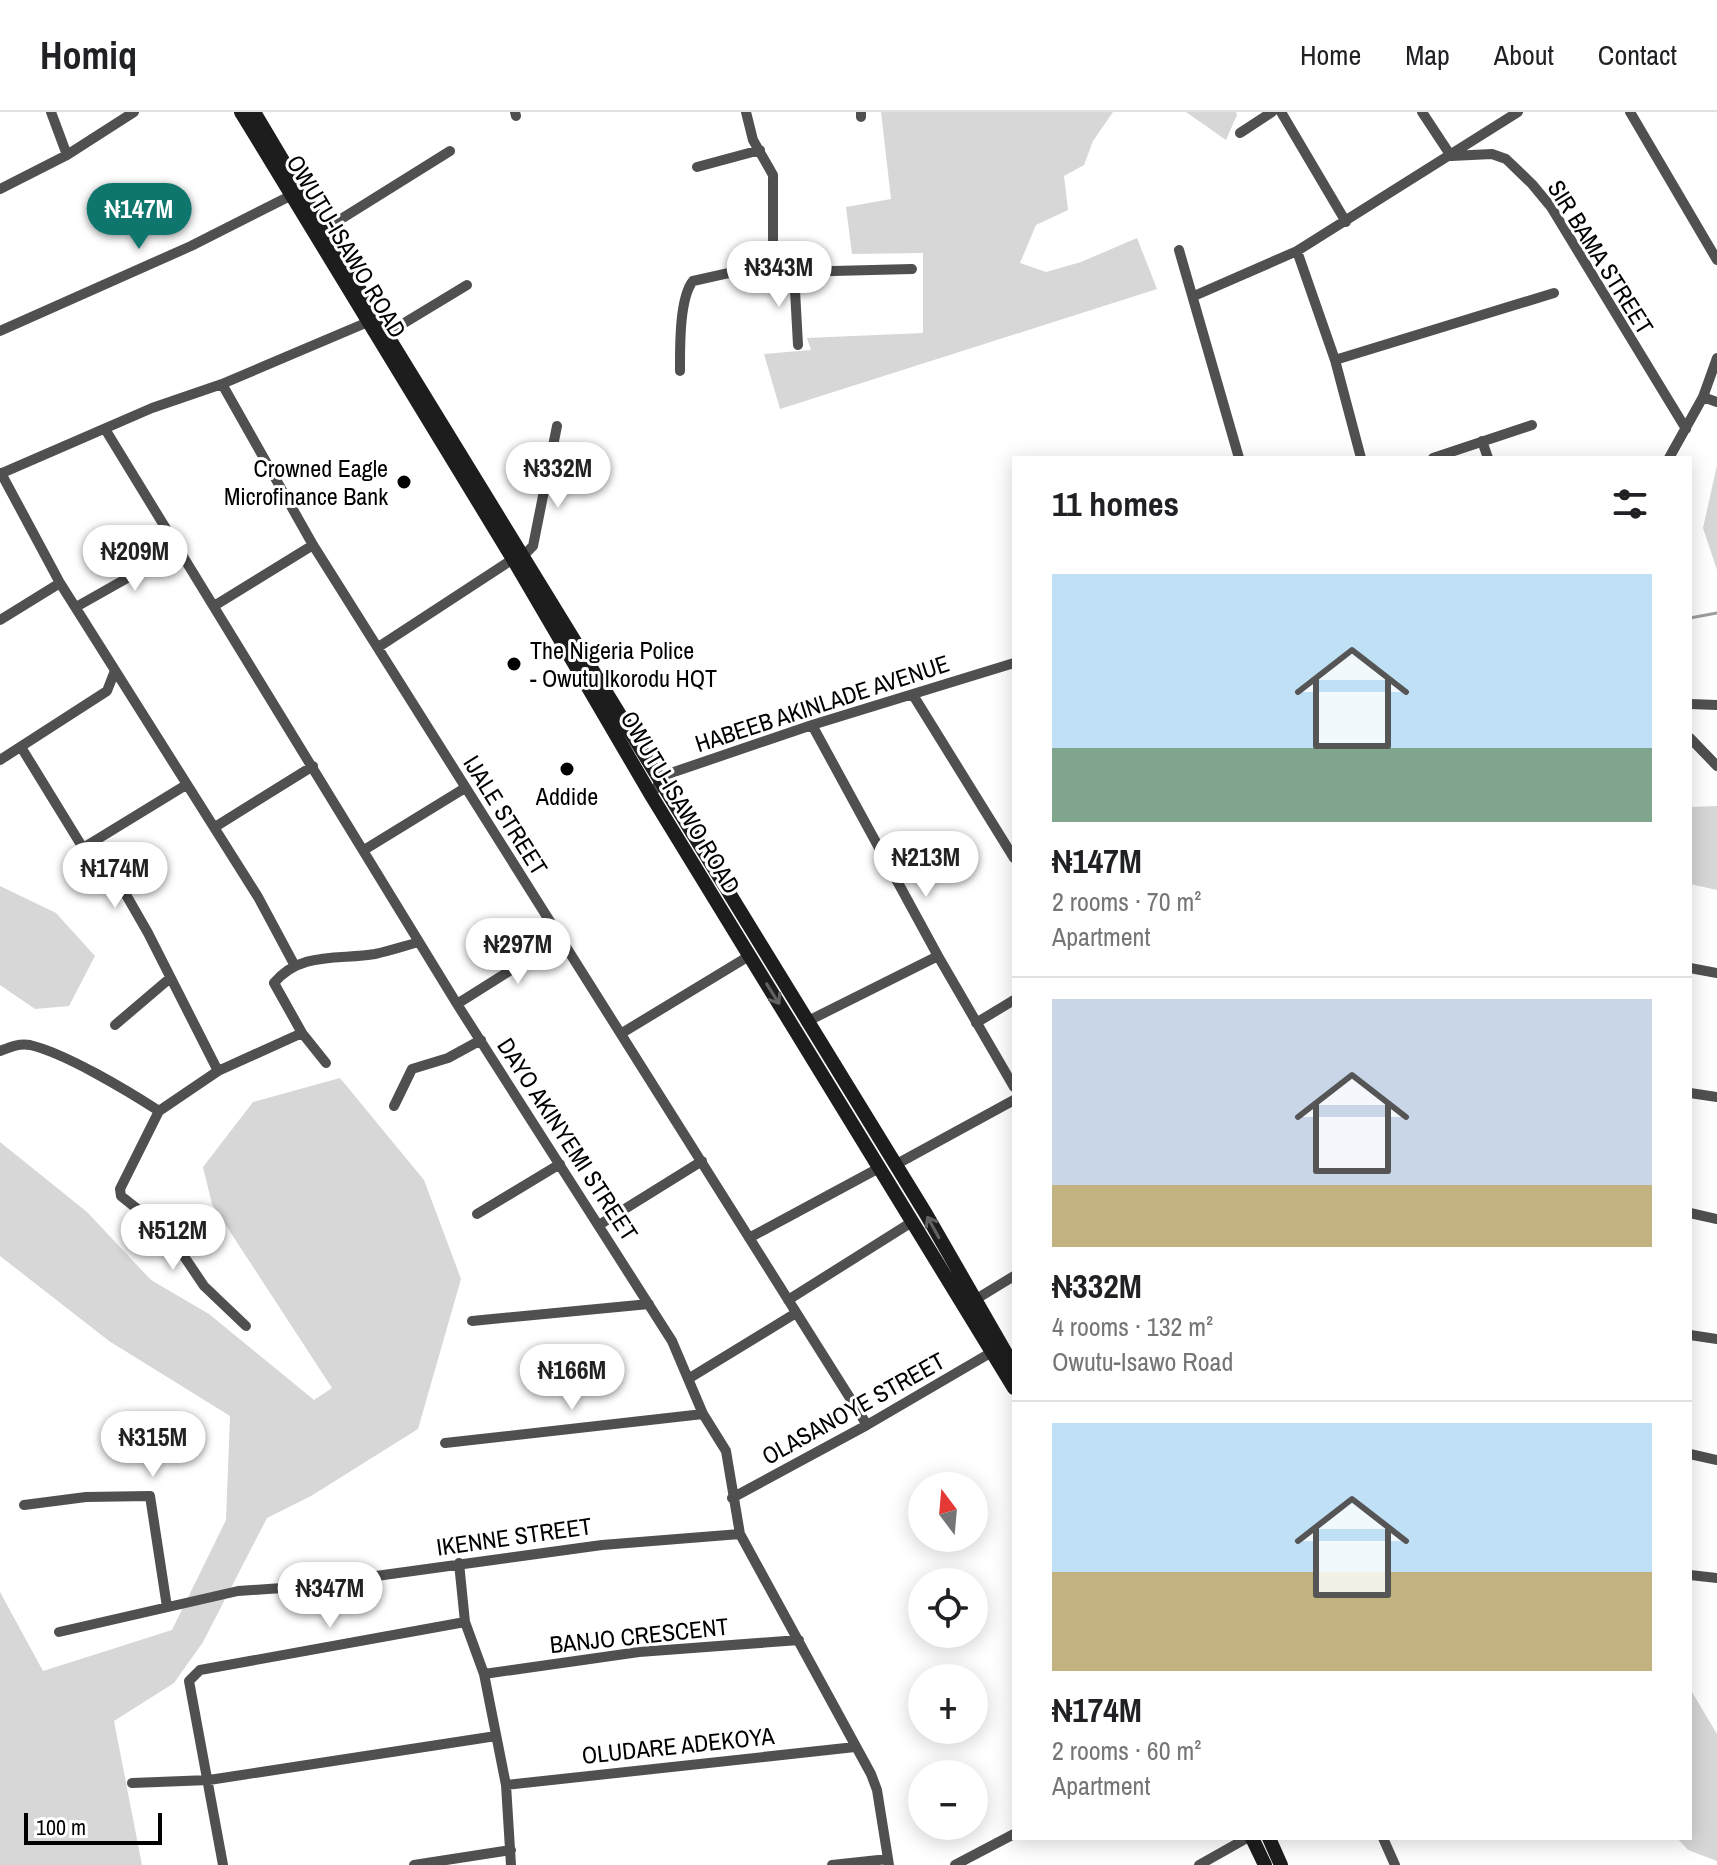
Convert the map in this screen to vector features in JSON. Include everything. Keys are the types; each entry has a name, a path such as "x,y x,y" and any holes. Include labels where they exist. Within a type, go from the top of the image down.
{"street":[{"path":"51,112 67,155"},
{"path":"0,189 67,155 134,112"},
{"name":"OWUTU-ISAWO ROAD","path":"241,112 368,322 661,781 1012,1364"},
{"name":"OWUTU-ISAWO ROAD","path":"254,112 519,557 651,795 1012,1385"},
{"path":"746,112 753,140 773,175 773,263"},
{"path":"1240,133 1272,112"},
{"path":"1281,112 1346,222"},
{"path":"1422,112 1451,156"},
{"path":"1194,296 1297,251 1518,112"},
{"path":"1630,112 1717,260"},
{"path":"697,167 760,150"},
{"path":"325,229 450,151"},
{"name":"SIR BAMA STREET","path":"1451,156 1492,154 1506,159 1532,184 1551,207 1686,429"},
{"path":"0,331 191,246 290,196"},
{"path":"1179,250 1238,456"},
{"path":"1297,251 1335,360 1360,456"},
{"path":"680,371 680,338 690,284 773,263 794,272 912,269"},
{"path":"794,272 798,345"},
{"path":"386,334 467,285"},
{"path":"1335,360 1554,293"},
{"path":"295,966 215,827 114,673 60,583 1,474 368,322"},
{"path":"1670,456 1703,397 1717,358"},
{"name":"IJALE STREET","path":"222,384 313,545 380,646 465,788 867,1425"},
{"path":"1703,397 1717,402"},
{"path":"1439,456 1532,425"},
{"path":"380,646 533,546 557,426"},
{"name":"DAYO AKINYEMI STREET","path":"105,429 457,1004 677,1350 703,1414 726,1451 740,1534 877,1790 889,1862"},
{"path":"1482,441 1487,456"},
{"path":"214,606 313,545"},
{"path":"76,607 177,550"},
{"path":"0,620 60,583"},
{"name":"HABEEB AKINLADE AVENUE","path":"651,795 665,775 812,725 1012,664"},
{"path":"0,760 107,691 114,673"},
{"path":"913,695 1012,855"},
{"path":"1692,704 1717,705"},
{"path":"812,725 938,956 1012,1084"},
{"path":"1692,740 1717,766"},
{"path":"21,747 83,848 117,879 218,1071"},
{"path":"215,827 313,766"},
{"path":"83,848 186,785"},
{"path":"364,850 465,788"},
{"path":"457,1004 560,939"},
{"path":"326,1063 302,1033 274,983 295,966 318,958 376,954 419,942"},
{"path":"622,1033 749,956"},
{"path":"806,1022 938,956"},
{"path":"1692,968 1717,973"},
{"path":"115,1025 169,979"},
{"path":"976,1023 1012,1001"},
{"path":"246,1326 204,1286 169,1234 121,1196 120,1189 159,1111 218,1071 302,1033"},
{"path":"394,1106 412,1069 448,1058 481,1040"},
{"path":"0,1051 16,1045 39,1048 159,1111"},
{"path":"1692,1093 1717,1097"},
{"path":"895,1165 1012,1101"},
{"path":"599,1225 702,1161"},
{"path":"477,1214 560,1164"},
{"path":"749,1238 879,1168"},
{"path":"1692,1213 1717,1219"},
{"path":"788,1300 912,1222"},
{"path":"973,1301 1012,1277"},
{"path":"472,1321 649,1304"},
{"path":"688,1379 796,1313"},
{"path":"1692,1335 1717,1339"},
{"name":"OLASANOYE STREET","path":"732,1498 867,1425 992,1352"},
{"path":"445,1443 703,1414"},
{"path":"1692,1454 1717,1460"},
{"path":"24,1505 86,1497 150,1496 167,1607"},
{"name":"IKENNE STREET","path":"59,1632 238,1591 363,1579 602,1545 740,1534"},
{"path":"459,1563 465,1622 484,1674 506,1785 511,1865"},
{"path":"1692,1575 1717,1578"},
{"path":"223,1865 189,1681 192,1675 200,1670 465,1622"},
{"name":"BANJO CRESCENT","path":"484,1674 639,1652 799,1640"},
{"path":"132,1783 209,1780 496,1736"},
{"name":"OLUDARE ADEKOYA","path":"506,1785 855,1747"},
{"path":"955,1865 1012,1835"},
{"path":"1199,1865 1246,1840"},
{"path":"1251,1840 1265,1865"},
{"path":"1270,1840 1281,1865"},
{"path":"1384,1840 1395,1865"},
{"path":"414,1865 511,1850"},
{"path":"832,1865 889,1862"}],"shaded area":[{"path":"881,112 1113,112 1093,141 1084,165 1064,176 1068,210 1036,225 1020,263 1046,272 1081,262 1137,238 1157,289 780,409 764,354 811,350 807,338 923,333 923,253 852,254 846,207 891,199"},
{"path":"1186,112 1236,112 1237,115 1226,140"},
{"path":"1717,465 1717,570 1703,528"},
{"path":"1717,806 1717,890 1692,884 1692,807"},
{"path":"0,886 56,913 95,956 69,1006 35,1009 0,985"},
{"path":"340,1078 424,1180 461,1279 418,1429 311,1496 267,1518 203,1642 174,1683 114,1721 142,1865 0,1865 0,1592 43,1671 172,1630 226,1520 230,1416 109,1341 0,1256 0,1142 87,1212 151,1280 209,1314 314,1400 332,1388 212,1204 203,1167 253,1102"},
{"path":"1692,1692 1717,1734 1717,1861 1688,1850 1679,1840 1692,1840"}],"waterway":[{"path":"1692,618 1717,613"}],"place":[{"name":"Crowned Eagle Microfinance Bank","path":"404,482"},
{"name":"The Nigeria Police - Owutu Ikorodu HQT","path":"514,664"},
{"name":"Addide","path":"567,769"}]}
